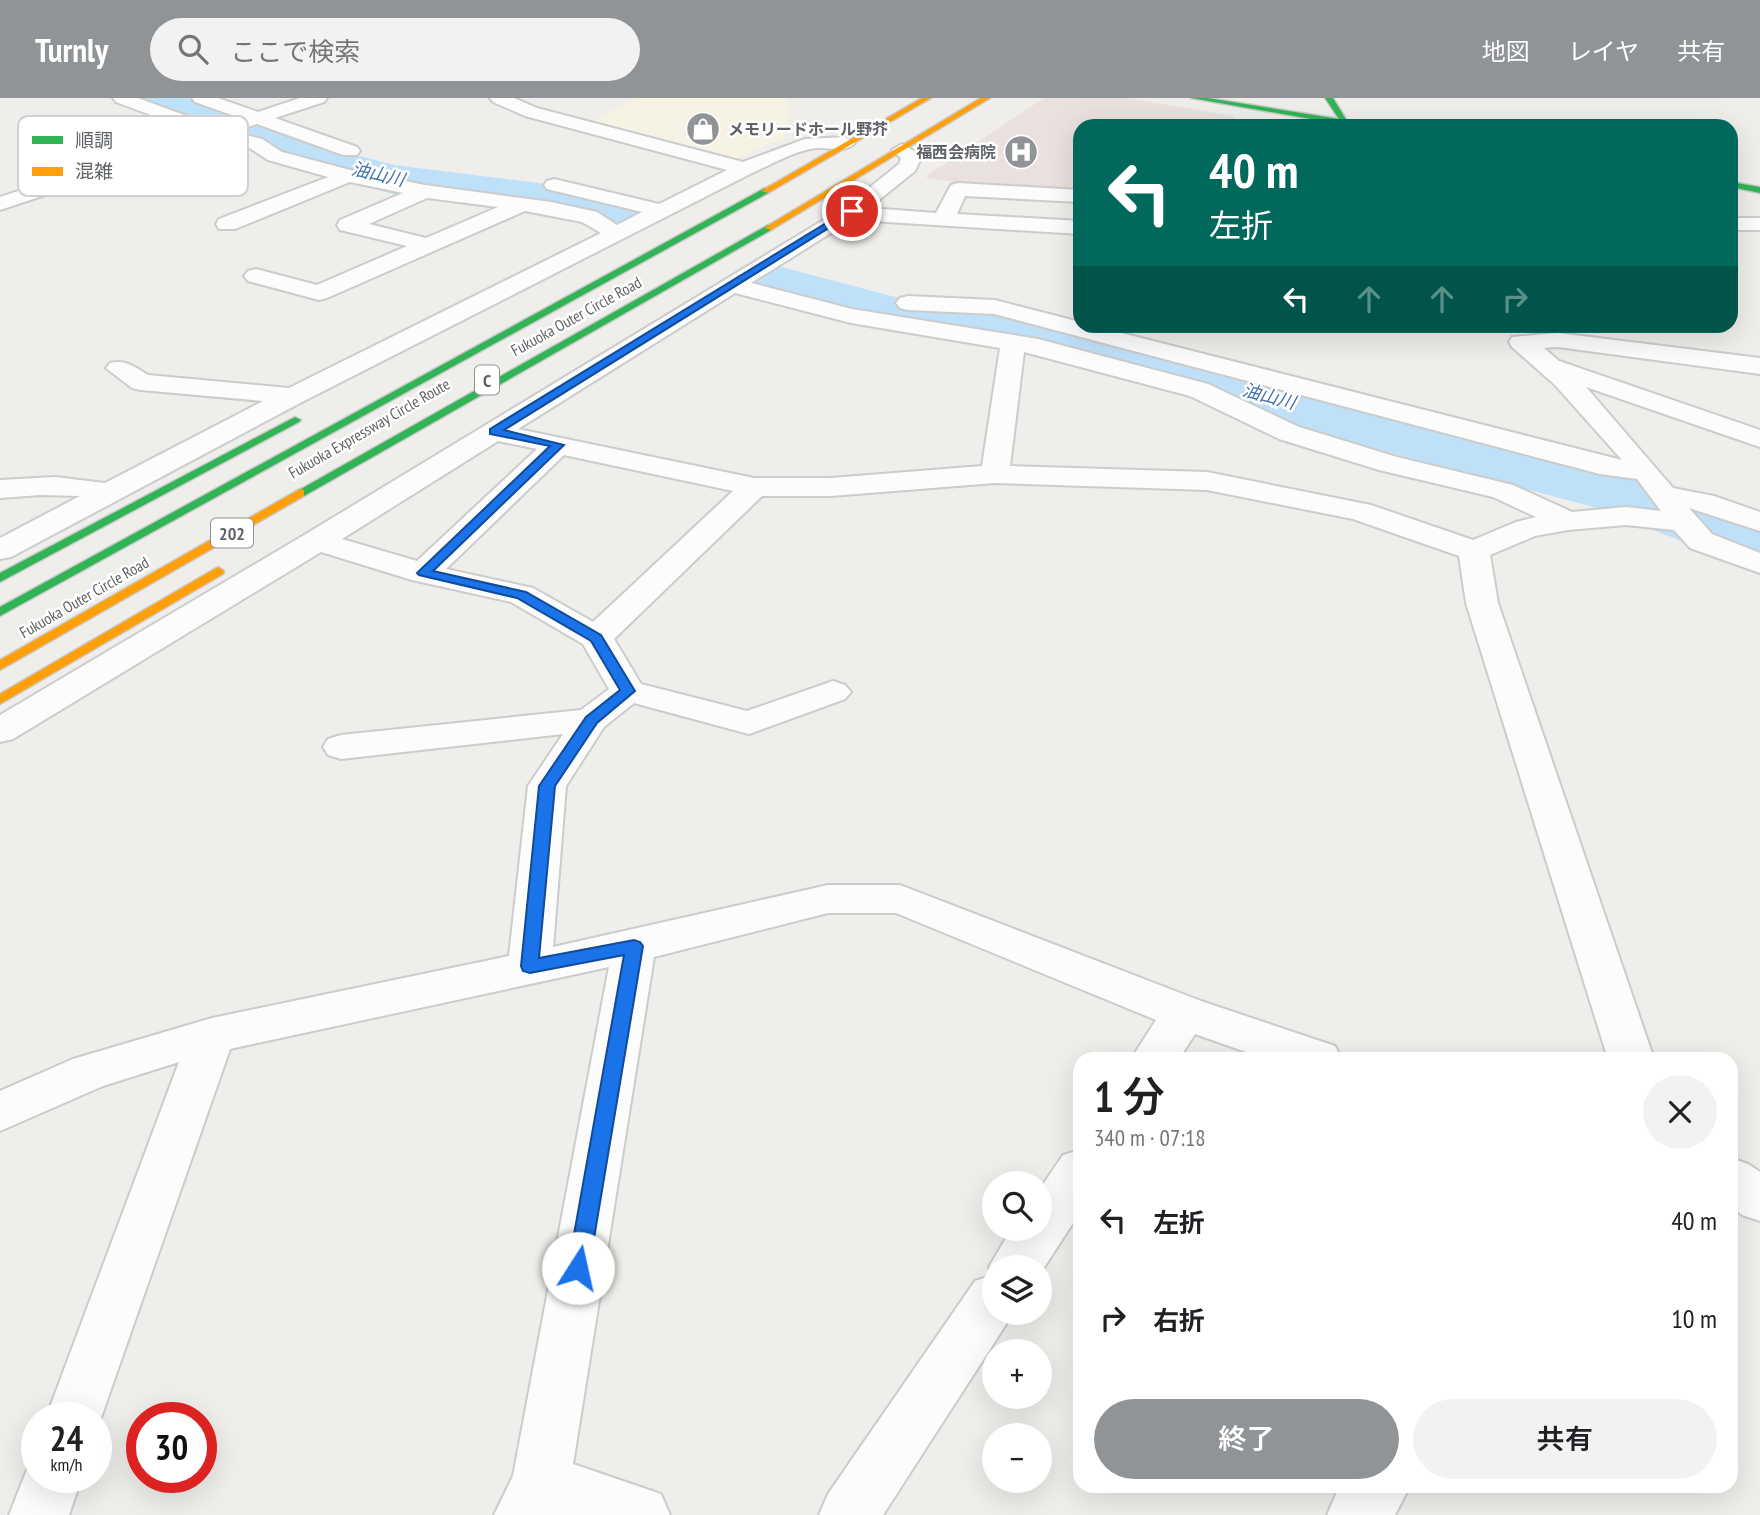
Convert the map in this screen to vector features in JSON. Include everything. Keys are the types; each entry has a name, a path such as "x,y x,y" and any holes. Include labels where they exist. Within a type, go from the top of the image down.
{"main road":[{"name":"Fukuoka Outer Circle Road","path":"0,604 413,377 659,247 920,98"},
{"name":"Fukuoka Expressway Circle Route","path":"0,612 694,231 928,98"},
{"name":"Fukuoka Expressway Circle Route","path":"0,659 722,246 973,98"},
{"name":"Fukuoka Outer Circle Road","path":"0,666 463,399 733,249 986,98"},
{"path":"1195,98 1317,119"},
{"path":"1329,98 1343,119"},
{"path":"1738,187 1760,190"},
{"path":"572,279 659,247"},
{"path":"598,343 650,309 698,268"},
{"path":"0,578 303,403"},
{"path":"0,700 237,560"}],"street":[{"path":"122,98 170,116"},
{"path":"201,98 325,144 374,158"},
{"path":"248,122 318,98"},
{"path":"499,98 531,112 746,169"},
{"path":"0,550 110,493 303,403 619,232 746,169 800,144 824,139 845,143"},
{"path":"248,142 275,156 348,176 589,217 619,232"},
{"path":"0,731 317,541 852,211 908,167 912,156 902,150"},
{"path":"228,224 348,176"},
{"path":"536,183 613,197 661,211"},
{"path":"944,219 958,189 1073,196"},
{"path":"425,191 348,225 428,245"},
{"path":"0,204 24,196"},
{"path":"256,276 319,293 522,204"},
{"path":"852,211 871,215 1073,228"},
{"path":"1738,225 1760,224"},
{"path":"757,268 891,302 995,307 1073,327"},
{"path":"732,285 851,316 1013,343 1199,390 1289,433 1389,464 1503,491 1568,521"},
{"path":"1094,333 1610,468 1644,471"},
{"path":"1509,333 1554,367 1701,541 1760,565"},
{"path":"1521,342 1558,340 1760,366"},
{"path":"995,474 1013,343"},
{"path":"1554,367 1760,439"},
{"path":"119,368 141,382 303,403"},
{"path":"494,432 754,486 831,487 995,474 1207,481 1239,485 1360,511 1474,551 1527,528 1568,521 1626,516 1665,521 1682,520"},
{"path":"423,573 558,445"},
{"path":"0,489 46,484 82,485 110,493"},
{"path":"596,638 754,486"},
{"path":"1664,495 1704,502 1760,522"},
{"path":"317,541 423,573 522,595 596,638 628,691 749,723 833,692"},
{"path":"1474,551 1482,603 1629,1052"},
{"path":"530,966 547,786 591,720 628,691"},
{"path":"341,747 591,720"},
{"path":"0,1112 89,1072 212,1035 634,946 828,899 900,899 1185,1013 1299,1052"},
{"path":"634,946 533,1499 640,1515"},
{"path":"1159,1052 1185,1013"},
{"path":"80,1402 212,1035"},
{"path":"1023,1255 1073,1180"},
{"path":"1738,1184 1760,1200"},
{"path":"849,1515 982,1316"},
{"path":"39,1515 47,1493"},
{"path":"1357,1515 1375,1493"}],"shaded area":[{"name":"メモリードホール野芥","path":"636,98 785,98 789,110 784,138 727,162 593,121"},
{"name":"福西会病院","path":"1044,98 1127,98 1233,116 1234,119 1073,119 1073,191 959,183 925,177"}],"waterway":[{"name":"油山川","path":"147,98 195,116"},
{"name":"油山川","path":"248,133 283,143 328,162 393,179 594,205 616,216"},
{"name":"油山川","path":"770,281 893,314 991,322 1063,339 1419,440 1615,491 1760,545"}],"traffic: fast":[{"path":"1195,98 1323,119"},
{"path":"1329,98 1342,119"},
{"path":"1738,186 1760,190"},
{"path":"0,612 765,191"},
{"path":"300,493 768,228"},
{"path":"0,578 295,420"}],"traffic: slow":[{"path":"765,191 927,98"},
{"path":"768,228 986,98"},
{"path":"0,666 300,493"},
{"path":"0,700 218,571"}],"place":[{"name":"メモリードホール野芥","path":"703,129"},
{"name":"福西会病院","path":"1021,152"}],"route":[{"path":"578,1268 634,946 530,966 547,786 591,720 628,691 596,638 522,595 423,573 558,445 494,432 852,211"}]}
